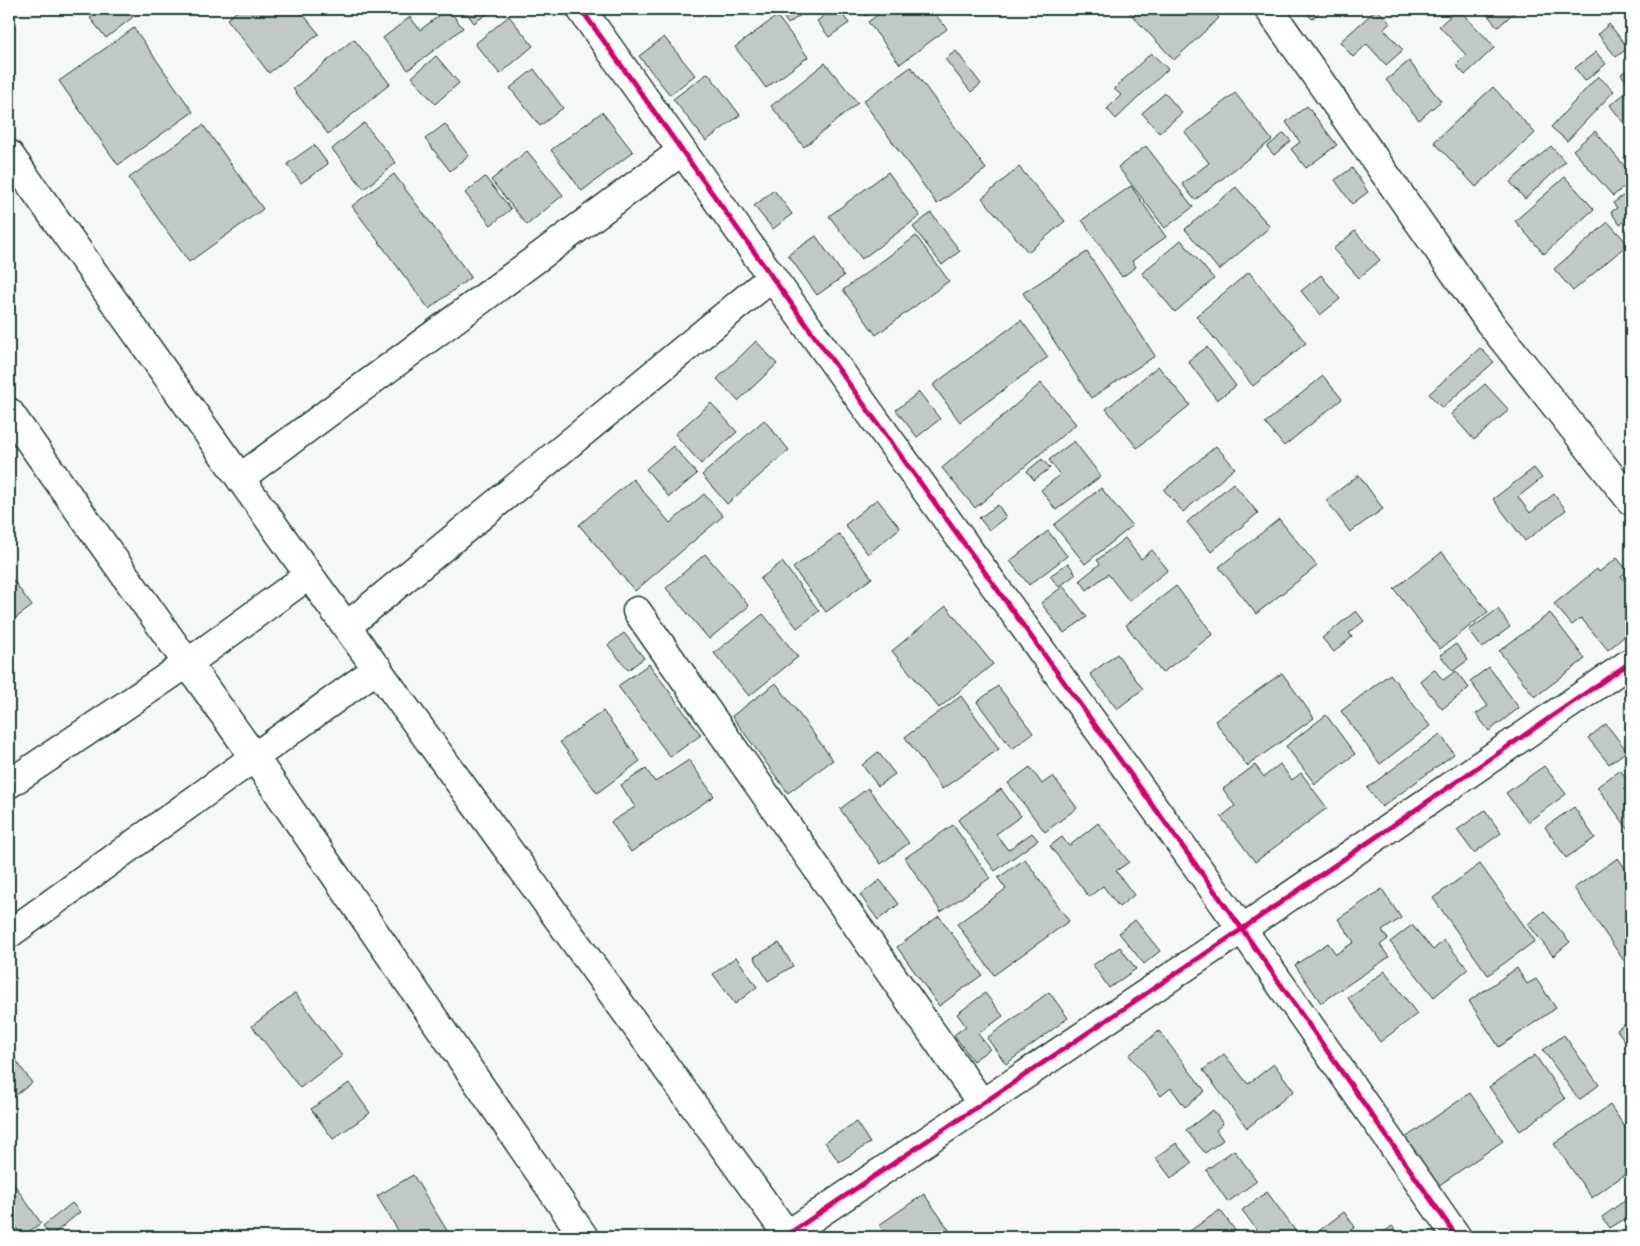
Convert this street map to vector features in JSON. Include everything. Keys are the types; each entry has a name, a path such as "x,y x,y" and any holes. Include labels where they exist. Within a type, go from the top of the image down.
{"street":[{"path":"581,9 1242,929 1457,1237"},
{"path":"1269,9 1490,323 1631,501"},
{"path":"240,478 682,151"},
{"path":"9,154 309,575 788,1236 1242,929 1631,662"},
{"path":"347,626 772,277"},
{"path":"9,412 254,757 584,1237"},
{"path":"9,784 188,663 309,575"},
{"path":"637,610 982,1104"},
{"path":"9,934 378,668"}],"building":[{"path":"102,9 127,9 133,17 106,38 90,18"},
{"path":"240,9 299,9 319,34 269,73 227,19"},
{"path":"448,9 463,28 408,70 383,38 410,17 420,30"},
{"path":"464,9 494,9 474,23"},
{"path":"778,9 809,9 788,24"},
{"path":"833,9 838,9 849,23 829,37 817,21"},
{"path":"860,9 874,9 866,16"},
{"path":"886,9 931,9 947,29 900,64 868,22"},
{"path":"1126,9 1211,9 1219,18 1174,60"},
{"path":"1303,9 1323,9 1312,19"},
{"path":"1377,9 1390,23 1384,29 1403,50 1386,65 1367,44 1353,57 1340,42"},
{"path":"1458,9 1495,47 1465,75 1456,65 1466,55 1439,26"},
{"path":"1482,9 1518,9 1498,27"},
{"path":"509,16 533,46 500,74 475,44"},
{"path":"777,16 808,57 766,88 735,47"},
{"path":"1609,24 1628,48 1616,57 1598,34"},
{"path":"134,28 193,112 118,165 59,81"},
{"path":"664,37 695,75 670,95 639,56"},
{"path":"354,39 390,84 328,134 293,89"},
{"path":"956,51 981,84 971,92 945,59"},
{"path":"1596,52 1606,64 1585,81 1575,68"},
{"path":"1151,53 1168,69 1116,119 1107,109 1121,95 1114,89"},
{"path":"436,56 459,83 435,104 412,77"},
{"path":"1409,61 1441,101 1419,120 1386,80"},
{"path":"825,63 858,103 804,147 771,106"},
{"path":"911,67 986,169 937,204 863,101"},
{"path":"1631,67 1631,88 1621,74"},
{"path":"534,69 563,108 540,126 510,88"},
{"path":"708,73 740,115 706,141 673,99"},
{"path":"1598,76 1614,91 1567,141 1551,127"},
{"path":"1493,87 1535,133 1476,187 1434,142"},
{"path":"1627,92 1631,97 1631,133 1610,105"},
{"path":"1165,93 1182,113 1159,133 1142,113"},
{"path":"1235,93 1272,140 1195,200 1182,184 1209,163 1185,132"},
{"path":"1307,106 1337,145 1306,168 1291,149 1300,142 1286,122"},
{"path":"602,112 633,152 582,191 551,150"},
{"path":"364,123 396,163 364,189 332,149"},
{"path":"445,124 469,156 450,171 425,139"},
{"path":"203,125 263,209 189,262 129,178"},
{"path":"1595,131 1631,174 1631,181 1613,196 1573,150"},
{"path":"1284,133 1291,141 1274,155 1267,147"},
{"path":"314,145 328,164 301,183 287,164"},
{"path":"1146,146 1193,207 1165,228 1118,167"},
{"path":"1551,146 1565,162 1525,199 1510,182"},
{"path":"527,151 563,195 527,225 491,180"},
{"path":"1019,167 1065,221 1028,252 982,198"},
{"path":"1352,168 1368,192 1352,204 1335,180"},
{"path":"888,172 920,216 862,259 829,216"},
{"path":"394,174 471,277 429,309 352,206"},
{"path":"485,177 511,209 491,225 465,193"},
{"path":"1565,177 1594,209 1544,254 1515,221"},
{"path":"1131,186 1166,237 1132,261 1136,267 1122,277 1082,220"},
{"path":"1236,187 1270,227 1219,270 1185,229"},
{"path":"774,190 792,214 773,229 754,206"},
{"path":"1631,190 1631,227 1626,220 1620,225 1611,212 1617,208 1613,203"},
{"path":"931,213 960,251 942,265 913,227"},
{"path":"1608,222 1628,244 1573,291 1554,269"},
{"path":"1355,231 1380,260 1359,278 1333,249"},
{"path":"816,236 844,276 817,295 788,255"},
{"path":"916,236 949,281 876,335 843,290"},
{"path":"1181,240 1214,279 1175,312 1142,273"},
{"path":"1087,252 1155,356 1091,398 1023,293"},
{"path":"1249,272 1306,343 1253,386 1196,316"},
{"path":"1321,275 1340,299 1320,315 1301,291"},
{"path":"1021,320 1048,357 960,422 933,385"},
{"path":"756,341 777,364 738,401 717,379"},
{"path":"1207,347 1236,386 1217,400 1188,361"},
{"path":"1480,348 1494,362 1442,408 1429,394"},
{"path":"1158,366 1190,405 1137,448 1106,409"},
{"path":"1323,376 1342,399 1284,446 1265,423"},
{"path":"1041,383 1076,424 975,508 942,468"},
{"path":"1485,384 1509,410 1474,440 1451,414"},
{"path":"1631,389 1631,403 1624,396"},
{"path":"919,392 940,419 917,437 896,410"},
{"path":"711,403 737,432 701,464 675,434"},
{"path":"764,420 789,450 727,504 702,475"},
{"path":"1074,441 1101,476 1056,510 1041,490 1060,475 1049,460"},
{"path":"673,446 697,474 669,497 646,469"},
{"path":"1216,446 1235,468 1183,512 1164,490"},
{"path":"1042,459 1050,468 1034,480 1027,471"},
{"path":"1534,468 1542,478 1518,497 1530,513 1554,494 1566,510 1525,541 1493,499"},
{"path":"1359,475 1383,509 1350,532 1326,500"},
{"path":"633,479 670,523 704,494 723,516 635,591 579,525"},
{"path":"1233,483 1258,513 1211,552 1187,522"},
{"path":"1101,488 1132,526 1085,564 1054,525"},
{"path":"877,499 900,528 868,554 845,525"},
{"path":"998,505 1006,517 989,530 979,518"},
{"path":"1279,519 1317,566 1256,614 1219,567"},
{"path":"1048,531 1067,556 1029,585 1010,561"},
{"path":"839,534 872,578 826,612 793,568"},
{"path":"1125,538 1141,559 1152,550 1168,570 1129,601 1108,574 1087,590 1080,580 1100,564 1097,560"},
{"path":"1442,552 1488,612 1440,649 1394,589"},
{"path":"705,554 749,606 709,639 666,588"},
{"path":"1617,558 1628,571 1621,576 1631,589 1631,631 1608,650 1581,618 1572,625 1554,604 1597,569 1599,572"},
{"path":"782,562 819,611 797,628 760,579"},
{"path":"1068,563 1076,574 1059,587 1050,576"},
{"path":"13,580 32,606 9,623 9,583"},
{"path":"1063,586 1087,617 1064,633 1041,603"},
{"path":"1176,586 1213,634 1162,673 1126,625"},
{"path":"946,606 993,664 939,708 892,651"},
{"path":"1498,609 1510,627 1482,648 1469,630"},
{"path":"1356,611 1364,621 1349,633 1352,637 1334,652 1322,638"},
{"path":"1550,613 1585,659 1535,697 1499,651"},
{"path":"763,614 798,657 749,696 714,653"},
{"path":"624,633 644,658 628,670 608,645"},
{"path":"1456,644 1468,660 1453,671 1440,655"},
{"path":"1117,654 1143,689 1117,709 1090,674"},
{"path":"649,664 701,735 670,757 618,686"},
{"path":"1489,667 1519,708 1489,731 1476,714 1488,706 1470,681"},
{"path":"1434,669 1443,680 1456,671 1469,688 1442,709 1420,681"},
{"path":"1282,673 1314,718 1247,766 1215,721"},
{"path":"1390,674 1430,726 1380,764 1341,711"},
{"path":"776,683 833,760 788,793 732,716"},
{"path":"998,686 1033,733 1012,749 977,702"},
{"path":"961,696 999,749 942,789 905,737"},
{"path":"603,711 640,761 597,793 560,742"},
{"path":"1326,715 1355,754 1315,784 1286,746"},
{"path":"1606,724 1627,751 1609,764 1588,738"},
{"path":"1440,734 1454,754 1382,807 1367,788"},
{"path":"878,752 895,774 878,786 862,765"},
{"path":"689,760 714,796 631,852 611,822 635,807 621,785 646,769 655,782"},
{"path":"1280,764 1292,780 1301,773 1327,808 1255,862 1221,817 1235,806 1223,789 1255,765 1264,777"},
{"path":"1544,766 1566,794 1528,822 1506,793"},
{"path":"1030,767 1042,784 1053,776 1077,808 1045,832 1008,783"},
{"path":"1620,770 1631,784 1631,833 1597,787"},
{"path":"868,788 909,843 881,864 840,809"},
{"path":"1001,789 1021,816 996,834 1008,850 1032,833 1038,840 995,871 958,820"},
{"path":"1574,807 1595,838 1566,858 1545,827"},
{"path":"1485,810 1501,833 1474,853 1457,830"},
{"path":"1098,823 1129,862 1116,871 1134,895 1119,907 1103,886 1089,897 1050,846 1062,837 1069,846"},
{"path":"953,825 990,878 941,912 905,858"},
{"path":"1618,858 1631,877 1631,971 1574,888"},
{"path":"1025,859 1069,921 994,975 957,924 1006,889 998,878"},
{"path":"1480,864 1535,941 1488,975 1433,898"},
{"path":"880,880 899,904 878,920 860,895"},
{"path":"1382,889 1401,918 1382,931 1388,939 1380,945 1389,957 1321,1003 1295,965 1328,943 1336,954 1354,942 1338,919"},
{"path":"1544,911 1570,942 1553,956 1528,924"},
{"path":"939,916 982,975 939,1006 897,947"},
{"path":"1135,920 1160,951 1144,964 1119,933"},
{"path":"1412,925 1433,950 1444,940 1468,969 1434,997 1390,942"},
{"path":"779,943 793,966 768,981 754,957"},
{"path":"1120,947 1136,969 1109,988 1093,965"},
{"path":"736,957 757,987 735,1004 713,974"},
{"path":"1517,968 1527,984 1536,979 1556,1008 1499,1047 1469,1001"},
{"path":"1385,971 1417,1014 1380,1042 1348,998"},
{"path":"1049,992 1068,1018 1006,1064 987,1038"},
{"path":"295,993 342,1056 300,1088 252,1026"},
{"path":"985,993 1003,1016 978,1034 990,1049 973,1061 954,1035 966,1026 957,1014"},
{"path":"1631,1019 1631,1049 1617,1030"},
{"path":"1159,1031 1205,1091 1185,1107 1171,1088 1161,1096 1129,1055"},
{"path":"1564,1035 1599,1085 1579,1100 1543,1050"},
{"path":"9,1050 32,1083 9,1100"},
{"path":"1224,1054 1248,1084 1274,1064 1294,1091 1247,1128 1203,1070"},
{"path":"1535,1055 1565,1099 1520,1131 1489,1087"},
{"path":"349,1083 370,1113 333,1139 311,1109"},
{"path":"1470,1093 1503,1141 1438,1186 1405,1138"},
{"path":"1610,1105 1631,1136 1631,1170 1592,1198 1554,1144"},
{"path":"1213,1110 1223,1124 1216,1130 1223,1140 1205,1153 1186,1130"},
{"path":"856,1122 870,1143 839,1162 825,1142"},
{"path":"1176,1143 1192,1163 1171,1178 1156,1158"},
{"path":"1234,1150 1257,1181 1228,1202 1206,1170"},
{"path":"413,1175 451,1237 402,1237 377,1196"},
{"path":"9,1177 41,1223 22,1236 9,1217"},
{"path":"1267,1192 1297,1233 1291,1237 1262,1237 1242,1210"},
{"path":"924,1194 954,1237 888,1237 879,1225"},
{"path":"1631,1196 1631,1215 1610,1228 1602,1217"},
{"path":"72,1203 80,1212 51,1236 43,1226"},
{"path":"1220,1210 1240,1237 1181,1237"},
{"path":"1344,1212 1355,1227 1342,1237 1325,1237 1320,1230"},
{"path":"1392,1226 1401,1237 1378,1237"}],"cycle path":[{"path":"581,9 1242,929 1457,1237"},
{"path":"787,1235 1242,929 1631,662"}]}
